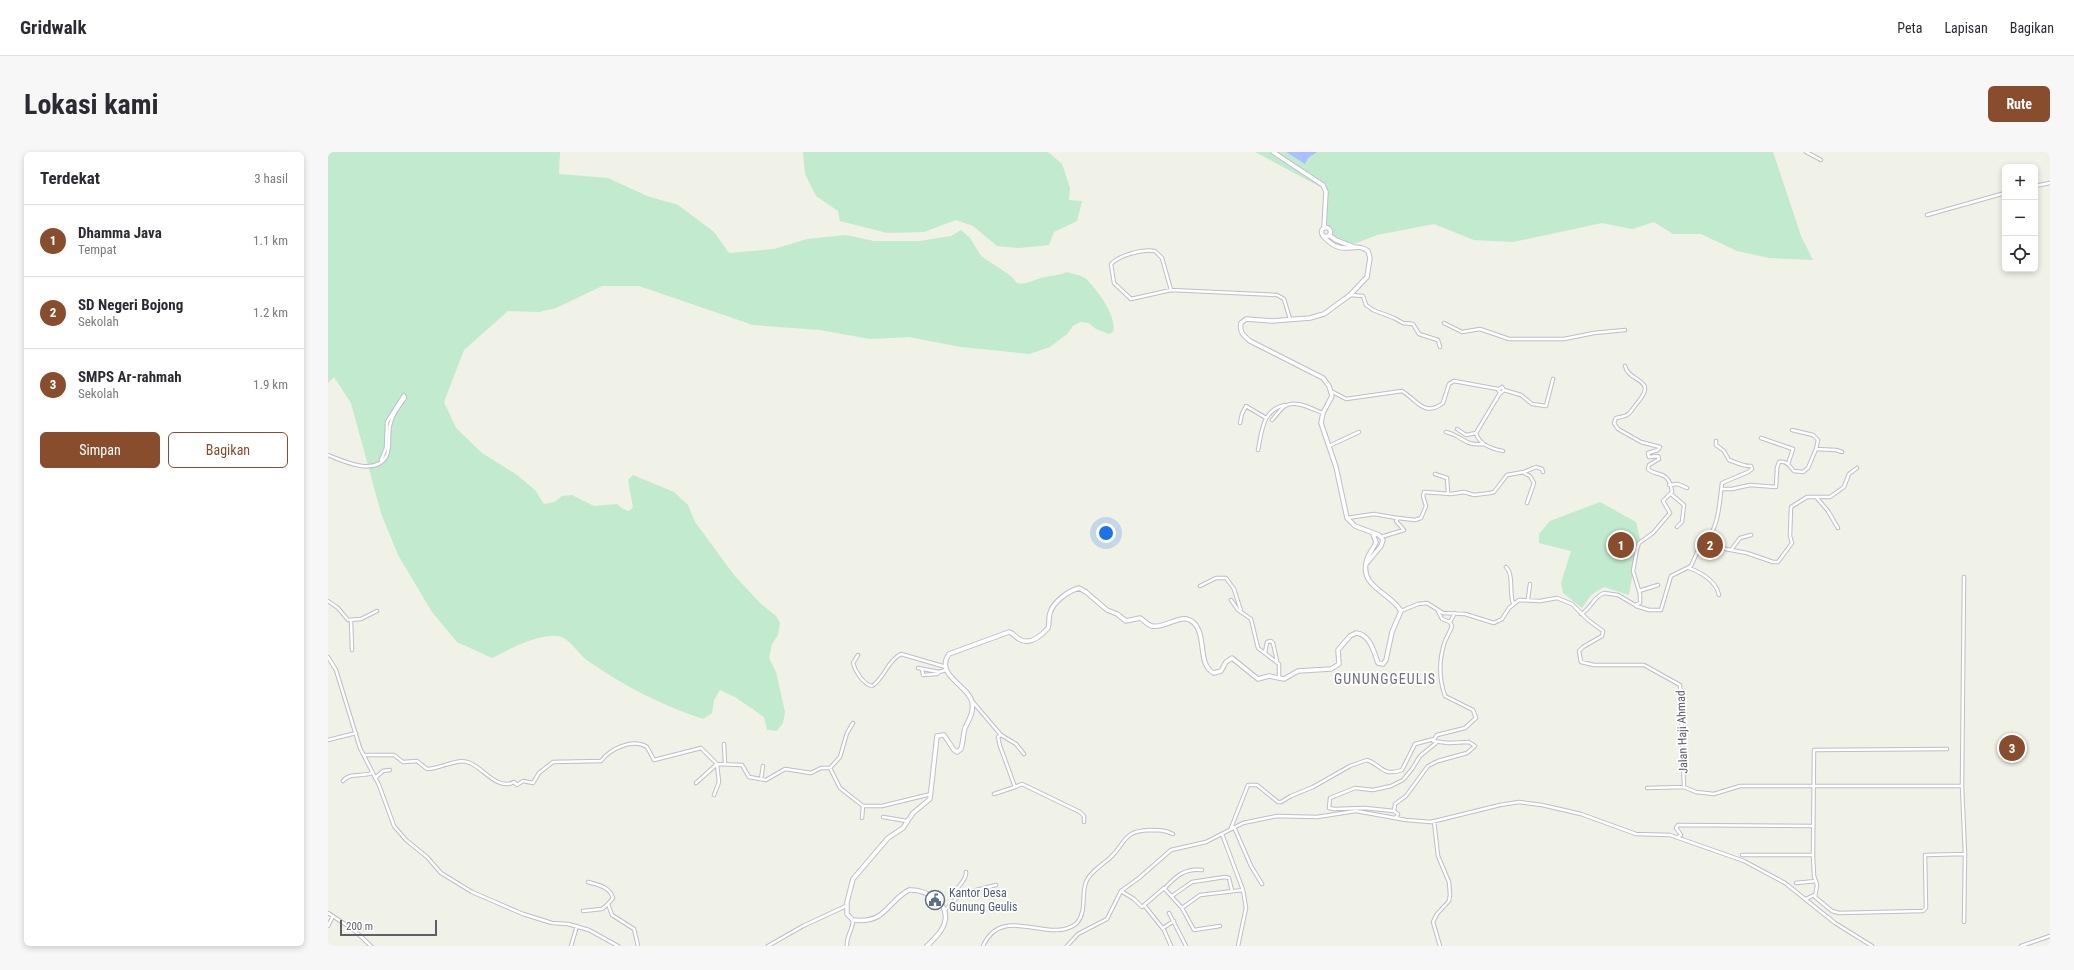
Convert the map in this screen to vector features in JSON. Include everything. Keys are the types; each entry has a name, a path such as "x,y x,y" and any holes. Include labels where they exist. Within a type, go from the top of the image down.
{"main road":[{"path":"1273,152 1316,180 1324,187 1326,198 1324,228 1321,231 1323,236 1338,247 1348,249 1354,248"},
{"path":"1324,228 1330,230 1329,235"},
{"path":"1323,236 1329,235 1338,242 1354,248 1367,250 1370,255 1367,277 1350,295 1319,316 1272,321 1246,319 1240,323 1240,330 1244,337 1250,341 1323,378 1331,391 1330,401 1323,413 1321,423 1336,467 1347,518 1355,526 1381,537 1383,540 1381,546 1366,564"},
{"path":"927,946 944,925 945,910 935,898 911,890 904,893 890,908 874,919 867,921 854,920 846,914 846,906 853,879 888,838 908,822 913,813 930,799 936,738 938,735 944,735 954,750 960,751 966,727 972,716 971,701 968,693 952,679 946,668 947,657 956,651 1009,632 1020,640 1027,642 1034,640 1048,628 1050,613 1054,605 1064,595 1078,588 1086,592 1107,610 1117,614 1126,621 1140,618 1150,626 1155,627 1182,619 1192,622 1199,632 1206,666 1213,673 1221,672 1226,662 1232,658 1256,678 1269,676 1285,679 1298,671 1334,668 1339,664 1338,650 1354,633 1361,634 1365,637 1373,649 1378,663 1383,664 1386,660 1392,632 1401,611 1392,599 1371,585 1366,574 1366,564 1376,542 1373,534"}],"street":[{"path":"1806,152 1821,160"},
{"path":"2038,186 2050,184"},
{"path":"1927,215 2002,194"},
{"path":"1171,290 1162,258 1155,251 1133,254 1119,258 1110,264 1114,283 1131,299 1171,290 1190,292 1241,292 1281,296 1284,299 1290,319"},
{"path":"1350,295 1362,296 1367,306 1373,310 1403,323 1413,324 1419,334 1438,340 1440,347"},
{"path":"1444,323 1462,332 1480,329 1509,339 1564,339 1594,333 1625,330"},
{"path":"1625,366 1627,371 1642,383 1645,392 1644,396 1629,415 1615,419 1615,425 1641,442 1659,447 1658,450 1648,453 1649,457 1657,456 1659,459 1649,465 1648,469 1664,475 1669,485 1671,494 1684,506 1682,522 1677,527"},
{"path":"1331,391 1346,399 1402,391 1415,403 1425,408 1436,407 1443,403 1449,384 1454,380 1498,389 1502,387 1504,390 1521,395 1532,404 1546,406 1553,379"},
{"path":"1498,389 1500,393"},
{"path":"1457,429 1466,435 1476,433 1500,393 1504,390"},
{"path":"328,455 356,466 374,465 381,462 387,456 390,423 405,398 404,394 387,422 386,448 381,462"},
{"path":"1258,450 1266,418 1276,408 1286,405 1302,405 1323,413"},
{"path":"1272,420 1286,405"},
{"path":"1240,423 1242,414 1247,406 1266,418"},
{"path":"1722,489 1732,489 1750,485 1776,487 1778,466 1781,462 1788,464 1794,471 1805,471 1816,449 1818,440 1813,435 1792,430"},
{"path":"1328,446 1359,432"},
{"path":"1446,432 1457,436 1466,443 1484,444"},
{"path":"1476,433 1484,444 1492,449 1503,451"},
{"path":"1761,438 1793,449 1788,464"},
{"path":"1581,614 1589,609 1595,598 1604,593 1618,595 1635,605 1649,610 1661,610 1671,576 1688,568 1699,548 1712,531 1721,501 1721,485 1723,482 1748,472 1752,467 1729,460 1724,451 1716,445 1716,441"},
{"path":"1816,449 1836,450 1842,452"},
{"path":"1347,518 1374,514 1414,520 1421,518 1426,506 1423,496 1424,492 1448,494 1464,492 1474,495 1490,493 1494,492 1506,476 1524,472 1536,467 1542,469 1543,472"},
{"path":"1699,548 1707,551 1714,547 1731,550 1778,562 1792,543 1790,536 1791,507 1806,497 1827,498 1833,495 1844,487 1849,474 1857,468"},
{"path":"1524,472 1530,476 1534,483 1527,503"},
{"path":"1435,474 1447,478 1448,494"},
{"path":"1669,485 1678,484 1687,488"},
{"path":"1635,605 1640,602 1639,590 1633,571 1636,549 1639,544 1653,533 1670,515 1669,509 1663,501 1671,494"},
{"path":"1816,498 1828,511 1838,528"},
{"path":"1381,537 1404,530 1404,527 1396,522 1398,518"},
{"path":"1731,550 1740,538 1751,535"},
{"path":"1438,611 1455,613 1496,623 1502,619 1513,603 1510,590 1510,572 1506,567"},
{"path":"1688,568 1701,572 1717,586 1719,595"},
{"path":"1964,577 1962,786 1965,854 1964,922"},
{"path":"1200,586 1216,578 1226,578 1234,589 1241,611"},
{"path":"1528,599 1530,584"},
{"path":"1639,590 1658,585"},
{"name":"Jalan Haji Ahmad","path":"1513,603 1528,599 1540,601 1552,598 1565,600 1572,604 1592,623 1600,627 1603,632 1602,636 1583,646 1579,651 1581,662 1594,665 1644,665 1680,685 1684,788 1647,788"},
{"path":"1231,600 1251,619 1258,648 1277,661"},
{"path":"328,601 338,608 348,620 361,619 377,612"},
{"path":"1401,611 1422,603 1431,604 1438,611 1442,619 1450,622"},
{"path":"1262,884 1232,828 1246,786 1249,784 1257,785 1278,802 1281,802 1291,796 1313,788 1350,766 1367,760 1385,772 1394,773 1402,770 1415,744 1434,739 1438,735 1465,728 1476,718 1473,710 1445,696 1443,690 1441,659 1445,642 1452,626 1450,622 1455,613"},
{"path":"351,620 352,650"},
{"path":"1265,653 1267,642 1273,643 1279,665 1279,678"},
{"path":"858,655 853,663 854,668 867,684 872,686 877,683 894,659 901,654 946,668"},
{"path":"328,656 336,670 356,733 394,826 406,840 423,854 443,875 467,890 496,903 552,923 577,926 595,932 618,946"},
{"path":"918,668 939,672"},
{"path":"922,669 923,675 928,676 937,674 946,668"},
{"path":"928,676 932,671"},
{"path":"971,701 1001,735 1016,744 1024,754"},
{"path":"696,783 717,764 742,765 749,777 769,780 785,769 811,773 821,768 830,768 840,757 847,733 853,723"},
{"path":"328,740 356,733"},
{"path":"1001,735 998,738 1000,746 1015,787"},
{"path":"1434,739 1433,741 1436,743"},
{"path":"1394,811 1395,804 1406,796 1428,766 1438,761 1467,753 1474,746 1469,742 1436,743 1420,756 1412,770 1403,780 1391,786 1373,790 1355,788 1330,798 1328,804 1329,808 1334,809 1355,807 1394,811 1398,814 1396,818"},
{"path":"365,755 394,755 404,762 417,761 427,769 445,766 457,761 466,761 482,770 492,780 505,784 514,782 517,786 523,781 533,783 539,773 553,762 601,762 614,749 633,743 647,746 654,760 701,748 717,764 719,782 714,794"},
{"path":"724,744 725,764"},
{"path":"1806,899 1814,895 1817,887 1813,855 1813,752 1815,750 1947,750"},
{"path":"761,779 763,766"},
{"path":"830,768 840,788 863,806 882,806 931,793"},
{"path":"375,778 383,771 390,770"},
{"path":"343,781 349,776 365,775 372,772"},
{"path":"994,794 1020,784 1080,812 1084,816 1084,822"},
{"path":"1684,788 1696,792 1714,794 1740,786 1962,786"},
{"path":"1068,946 1078,934 1108,918 1116,898 1121,891 1173,849 1203,843 1242,823 1277,816 1317,817 1353,811 1434,822 1500,805 1524,802 1585,815 1636,834 1666,834 1714,849 1754,866 1785,883 1841,928 1872,946"},
{"path":"862,818 863,806"},
{"path":"883,817 908,822"},
{"path":"1434,822 1438,856 1450,890 1449,901 1434,920 1433,928 1440,946"},
{"path":"1678,837 1681,835 1676,828 1678,825 1813,826"},
{"path":"1064,933 1074,926 1081,917 1085,885 1088,878 1112,856 1130,834 1136,831 1162,830 1173,834"},
{"path":"1222,834 1243,890 1246,911 1238,946"},
{"path":"1814,895 1837,913 1923,911 1926,908 1925,854 1965,854"},
{"path":"1742,855 1813,855"},
{"path":"1144,906 1163,888 1166,888 1184,872 1193,869 1202,870"},
{"path":"955,899 954,894 957,886 966,878 966,872"},
{"path":"1172,896 1192,882 1225,877 1229,878 1232,891"},
{"path":"1796,883 1816,881"},
{"path":"584,911 601,909 608,904 613,897 603,886 588,882"},
{"path":"945,910 961,894 996,885"},
{"path":"1166,888 1182,908 1194,930 1220,926"},
{"path":"1182,908 1200,895 1243,890"},
{"path":"1121,891 1134,899 1141,907 1144,906 1163,928 1171,946"},
{"path":"608,904 612,915 634,928 638,946"},
{"path":"768,946 803,926 846,906"},
{"path":"328,913 359,934 371,946"},
{"path":"1169,913 1186,946"},
{"path":"328,926 333,916"},
{"path":"846,946 847,936 852,928 854,920"},
{"path":"1163,928 1174,921"},
{"path":"571,946 577,926"},
{"path":"983,946 991,934 1003,929 1017,928 1043,934"},
{"path":"2021,946 2050,936"}],"green space":[{"path":"328,152 560,152 559,174 608,178 647,196 678,205 714,232 729,253 774,249 807,239 846,235 874,241 920,241 951,236 961,230 970,238 981,256 1011,276 1017,283 1025,283 1067,272 1085,278 1105,303 1114,326 1113,332 1109,334 1096,329 1089,323 1080,322 1073,326 1067,334 1050,347 1029,354 961,347 909,337 870,339 820,330 753,325 639,286 602,286 556,308 539,312 508,311 464,350 444,402 456,428 482,453 517,475 535,490 544,504 554,502 562,496 572,495 594,506 617,504 623,509 629,511 633,507 628,480 633,475 674,492 688,505 695,522 734,575 761,604 776,616 780,623 778,635 772,644 769,658 776,672 785,712 783,723 777,731 767,730 764,717 735,697 720,690 714,700 712,713 703,719 673,708 643,694 615,678 588,661 562,637 542,637 515,647 492,658 457,642 432,612 398,555 381,513 351,403 334,377 328,383"},
{"path":"803,152 1048,152 1062,164 1070,188 1069,200 1082,201 1077,221 1054,232 1049,245 1019,248 997,246 973,226 956,220 924,232 887,233 840,221 838,211 816,196 805,174"},
{"path":"1255,152 1773,152 1801,236 1813,260 1769,258 1737,251 1701,234 1673,234 1654,222 1632,229 1602,223 1513,242 1474,240 1434,224 1377,235 1346,247 1334,243 1326,225 1326,190"},
{"path":"1600,502 1636,522 1640,539 1629,595 1604,587 1591,595 1582,608 1563,593 1561,583 1571,551 1539,543 1539,534 1550,521"}],"water":[{"path":"1286,152 1317,152 1308,158 1305,164"}],"place":[{"name":"Dhamma Java","path":"1621,545"},
{"name":"SD Negeri Bojong","path":"1710,545"},
{"name":"SMPS Ar-rahmah","path":"2012,748"},
{"name":"Kantor Desa Gunung Geulis","path":"935,900"}],"district":[{"name":"GUNUNGGEULIS","path":"1385,679"}]}
